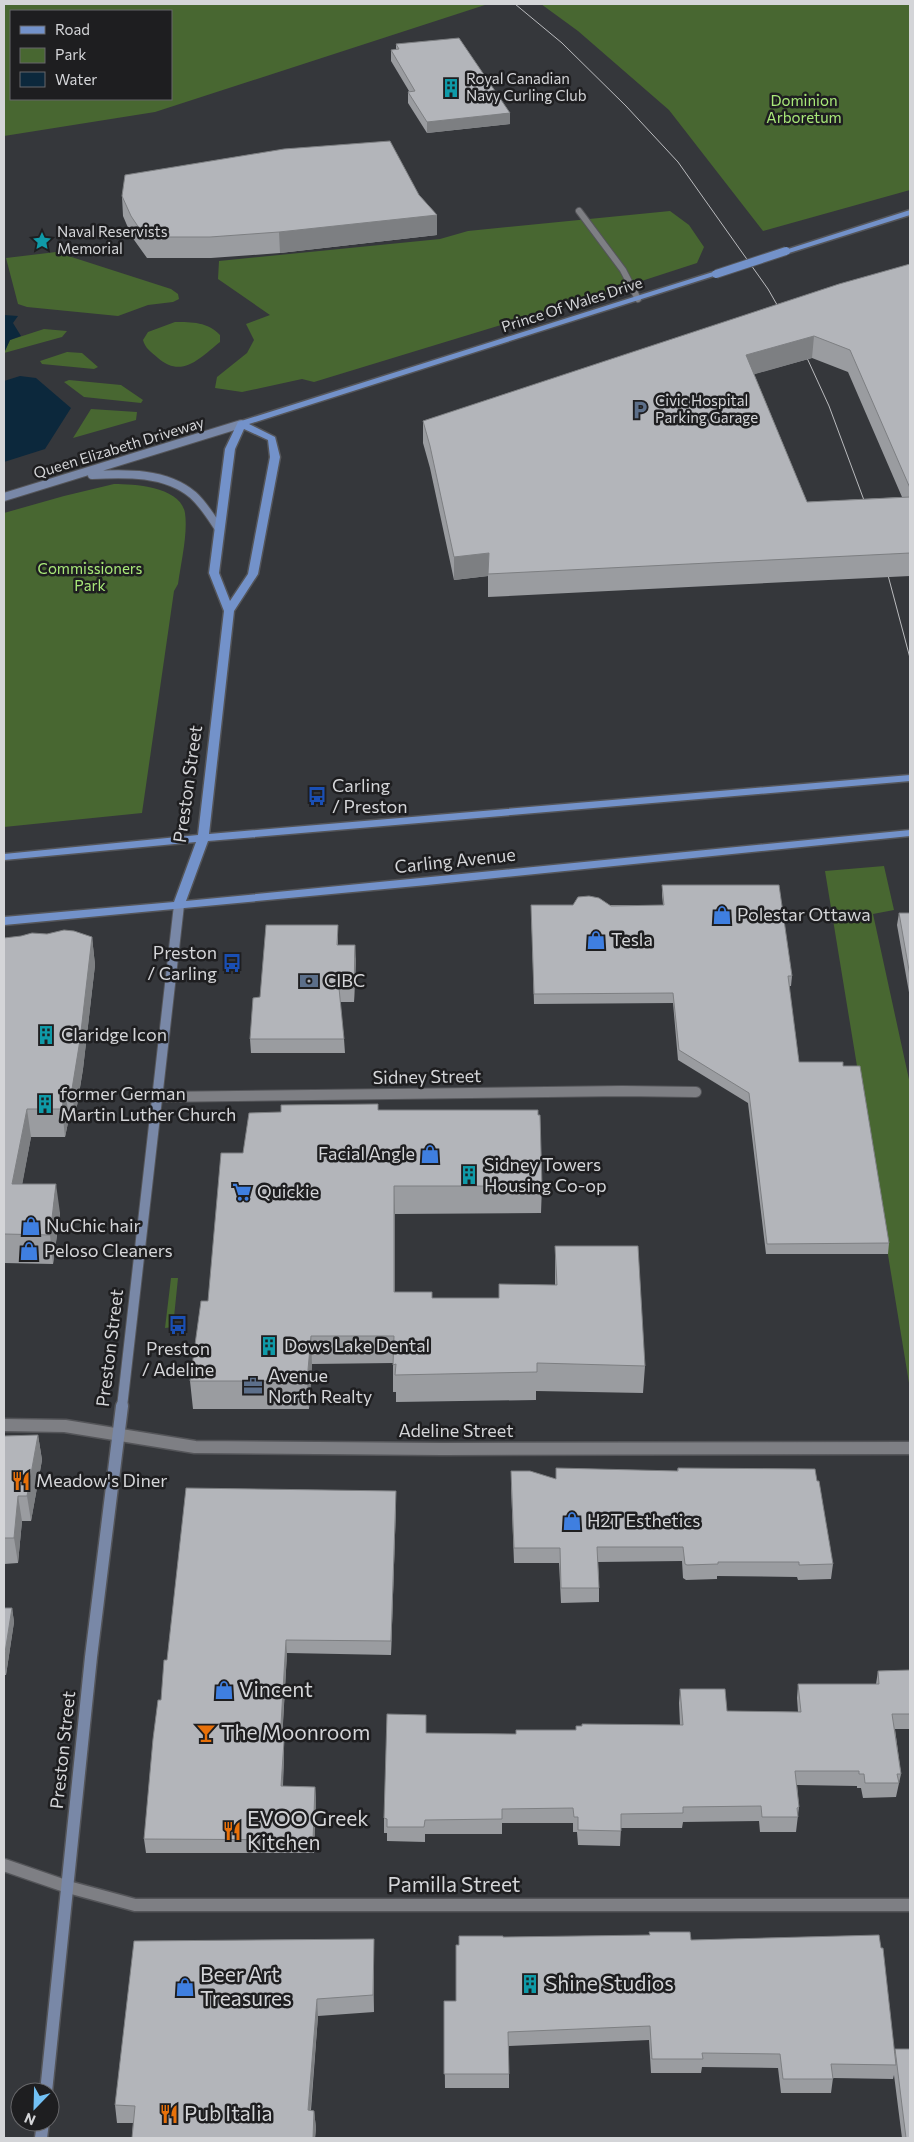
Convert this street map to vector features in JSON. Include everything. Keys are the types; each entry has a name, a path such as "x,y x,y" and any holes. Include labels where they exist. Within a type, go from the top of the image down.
{"main road":[{"name":"Prince Of Wales Drive","path":"241,424 910,212"},
{"name":"Queen Elizabeth Driveway","path":"4,497 241,424"},
{"name":"Preston Street","path":"47,2082 91,1657 120,1435 179,905 203,838 229,612 253,574 275,457 272,439 241,424 230,449 214,572 229,612"},
{"path":"74,476 119,475 167,482 191,494 219,529"},
{"path":"4,857 203,838 910,778"},
{"name":"Carling Avenue","path":"4,921 427,882 821,840 910,833"}],"street":[{"path":"579,212 623,270 638,299"},
{"name":"Sidney Street","path":"158,1097 622,1091 696,1092"},
{"name":"Adeline Street","path":"4,1425 65,1426 195,1447 442,1449 910,1448"},
{"name":"Pamilla Street","path":"4,1865 68,1887 135,1905 910,1905"}],"green space":[{"path":"4,4 488,4 155,112 4,136"},
{"name":"Dominion Arboretum","path":"541,4 910,4 910,190 763,231 669,110 578,31"},
{"path":"670,211 689,225 704,247 697,263 580,301 314,382 302,379 242,392 215,388 217,377 247,353 254,340 246,324 270,315 218,279 219,261 440,239 468,231"},
{"path":"56,252 171,289 178,294 179,299 173,302 148,305 118,316 27,307 18,304 6,258"},
{"path":"175,322 194,323 210,327 220,335 220,342 198,360 190,364 175,367 167,364 149,350 143,340 148,332"},
{"path":"44,329 67,331 62,337 4,353 10,340"},
{"path":"67,352 82,353 98,367 94,369 42,364 40,361"},
{"path":"69,380 121,385 143,400 141,403 84,397 64,382"},
{"path":"91,409 137,412 136,420 73,438"},
{"name":"Commissioners Park","path":"114,484 145,486 166,492 182,504 186,521 184,548 178,584 174,591 142,813 4,827 4,513"},
{"path":"884,866 894,910 873,914 910,1084 910,1389 825,871"},
{"path":"171,1278 178,1278 173,1327 165,1328"}],"water":[{"path":"4,315 18,316 13,323 21,336 10,340 4,353"},
{"path":"20,376 36,378 71,408 45,449 4,462 4,381"}],"building":[{"name":"Royal Canadian Navy Curling Club","path":"459,38 510,113 427,122 408,92 415,91 391,50 399,49 396,44"},
{"path":"390,141 419,195 437,215 279,232 210,237 145,237 131,216 122,196 125,175 284,149"},
{"name":"Civic Hospital Parking Garage","path":"910,264 910,488 850,350 814,336 746,355 807,502 910,497 910,553 488,574 489,553 454,557 423,421 839,284"},
{"path":"662,885 779,885 792,976 788,976 799,1062 843,1062 843,1066 860,1066 889,1243 767,1244 749,1093 679,1050 673,993 534,994 531,905 573,905 578,897 589,896 599,898 611,906 664,905"},
{"path":"899,913 910,913 910,976"},
{"name":"CIBC","path":"266,925 338,925 337,945 355,945 354,988 339,988 344,1039 250,1039 253,998 260,997"},
{"path":"64,930 92,937 80,1040 72,1089 65,1089 62,1109 27,1109 12,1184 56,1184 50,1235 4,1234 4,938 32,933 47,934"},
{"path":"378,1104 378,1110 538,1110 538,1115 540,1115 542,1186 394,1186 394,1292 432,1292 432,1298 499,1298 499,1284 557,1285 555,1246 638,1246 645,1366 537,1363 537,1372 395,1375 396,1364 393,1365 394,1336 311,1336 307,1381 190,1381 201,1301 208,1301 221,1153 243,1153 249,1113 281,1112 281,1105"},
{"path":"38,1435 27,1496 18,1496 14,1538 4,1538 4,1436"},
{"path":"556,1468 678,1471 678,1468 815,1469 817,1481 819,1481 833,1564 799,1565 799,1562 718,1562 718,1564 687,1565 685,1564 683,1547 597,1547 599,1588 561,1588 560,1548 514,1548 511,1471 530,1471 556,1479"},
{"path":"186,1488 396,1491 391,1641 286,1640 280,1741 284,1741 281,1786 315,1787 313,1840 144,1839 153,1739 158,1700 161,1700 164,1660 167,1660"},
{"path":"4,1608 12,1608 4,1659"},
{"path":"910,1670 910,1714 892,1714 901,1774 897,1774 899,1783 865,1783 864,1774 859,1774 859,1771 795,1771 799,1807 797,1808 798,1817 762,1817 761,1806 683,1807 683,1813 621,1814 621,1831 578,1830 578,1817 574,1817 573,1808 502,1809 502,1819 425,1820 424,1827 387,1827 387,1819 384,1818 387,1714 426,1715 426,1733 516,1734 516,1730 576,1730 576,1726 582,1726 582,1724 683,1725 680,1689 725,1689 727,1711 801,1712 798,1684 879,1684 878,1671"},
{"path":"649,1932 690,1932 691,1940 879,1935 881,1948 883,1948 896,2065 831,2064 833,2079 783,2079 780,2054 702,2053 703,2059 652,2059 650,2026 508,2032 509,2074 444,2074 444,2001 456,2001 456,1945 459,1945 459,1936 650,1935"},
{"path":"374,1939 373,1995 317,1999 308,2110 314,2111 313,2138 132,2138 135,2106 115,2105 134,1941"},
{"path":"895,2049 910,2049 910,2138 906,2138"}],"tram line":[{"path":"515,4 562,43 626,106 678,162 768,289 784,317"},
{"path":"802,347 829,406 868,511"},
{"path":"885,564 910,658"}],"place":[{"name":"Royal Canadian Navy Curling Club","path":"451,88"},
{"name":"Naval Reservists Memorial","path":"42,241"},
{"name":"Civic Hospital Parking Garage","path":"640,410"},
{"name":"Carling / Preston","path":"317,796"},
{"name":"Polestar Ottawa","path":"722,915"},
{"name":"Tesla","path":"596,940"},
{"name":"Preston / Carling","path":"232,963"},
{"name":"CIBC","path":"309,981"},
{"name":"Claridge Icon","path":"46,1035"},
{"name":"former German Martin Luther Church","path":"45,1104"},
{"name":"Facial Angle","path":"430,1154"},
{"name":"Sidney Towers Housing Co-op","path":"469,1175"},
{"name":"Quickie","path":"242,1192"},
{"name":"NuChic hair","path":"31,1226"},
{"name":"Peloso Cleaners","path":"29,1251"},
{"name":"Preston / Adeline","path":"178,1325"},
{"name":"Dows Lake Dental","path":"269,1346"},
{"name":"Avenue North Realty","path":"253,1386"},
{"name":"Meadow's Diner","path":"21,1481"},
{"name":"H2T Esthetics","path":"572,1521"},
{"name":"Vincent","path":"224,1690"},
{"name":"The Moonroom","path":"206,1733"},
{"name":"EVOO Greek Kitchen","path":"232,1831"},
{"name":"Shine Studios","path":"530,1984"},
{"name":"Beer Art Treasures","path":"185,1987"},
{"name":"Pub Italia","path":"169,2114"}]}
